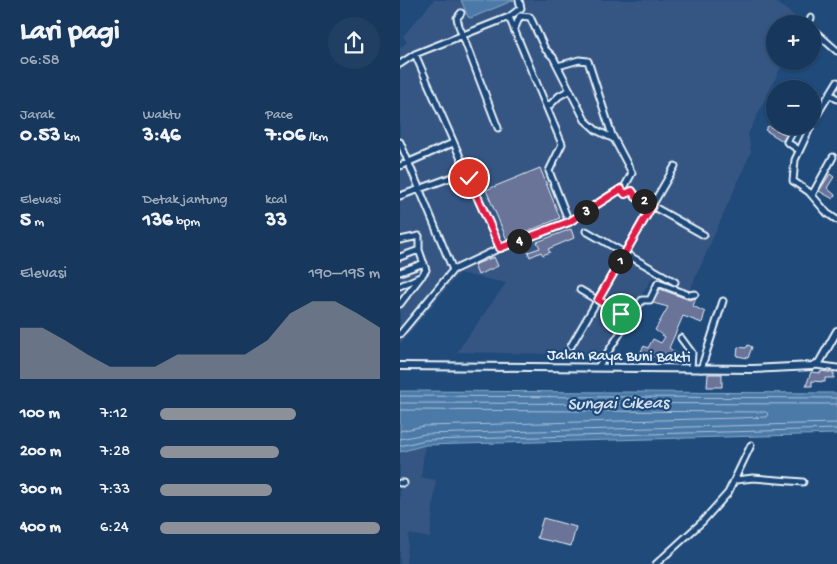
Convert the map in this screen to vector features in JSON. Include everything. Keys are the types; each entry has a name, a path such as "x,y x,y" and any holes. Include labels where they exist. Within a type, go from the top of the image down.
{"main road":[{"path":"816,365 837,331"},
{"name":"Jalan Raya Buni Bakti","path":"400,366 753,369 816,365"}],"street":[{"path":"400,64 415,54 509,17 521,8 520,0"},
{"path":"460,13 457,18 462,35 498,128"},
{"path":"514,31 520,16 530,17 545,49 558,66 585,120 596,130 614,138"},
{"path":"509,17 562,144 550,171 569,222"},
{"path":"821,37 837,52"},
{"path":"415,54 500,248"},
{"path":"400,334 453,270 500,248 569,222 629,182 632,174 614,138 588,61 579,60 558,66"},
{"path":"821,108 837,82"},
{"path":"547,108 559,96 570,90"},
{"path":"830,94 837,98"},
{"path":"791,135 787,142 799,150"},
{"path":"807,135 794,165 793,181 812,195 827,213 837,220"},
{"path":"400,143 453,270"},
{"path":"400,166 453,144"},
{"path":"812,195 833,157"},
{"path":"571,346 674,166"},
{"path":"400,196 466,172"},
{"path":"621,189 625,194 632,191 636,197 704,235"},
{"path":"586,231 675,282"},
{"path":"400,240 418,236 419,250 426,270 400,304"},
{"path":"400,257 419,250"},
{"path":"400,272 424,263"},
{"path":"400,286 423,276"},
{"path":"598,367 642,300 650,300 658,283 689,295 695,294"},
{"path":"580,290 621,314"},
{"path":"701,369 723,301"},
{"path":"681,338 692,353 691,368"},
{"name":"Jalan Raya Buni Bakti","path":"816,365 837,368"},
{"path":"656,564 720,503 736,480 751,446"},
{"path":"736,480 753,478 804,482"}],"shaded area":[{"path":"434,0 773,0 793,15 766,15 766,70 780,70 775,80 766,80 766,98 748,134 751,152 689,292 653,277 603,355 457,352 506,283 459,273 400,344 400,48 407,42 403,36"},
{"path":"425,445 421,477 436,480 430,538 409,534 406,564 400,564 400,452"}],"water":[{"path":"461,0 514,0 471,18 468,17"},
{"name":"Sungai Cikeas","path":"400,391 837,393 837,434 425,445 400,452"}],"building":[{"path":"773,135 786,135 783,141"},
{"path":"540,168 560,218 507,240 486,190"},
{"path":"830,174 834,177 827,188 835,195 833,199 819,191"},
{"path":"571,229 574,238 548,249 550,252 543,255 541,252 530,257 528,252 540,248 537,242"},
{"path":"494,257 498,266 478,275 474,265"},
{"path":"660,289 690,300 696,298 693,306 705,312 702,323 683,316 669,348 676,353 671,362 660,355 659,358 640,353 644,346 648,348 653,339 661,343 665,337 655,330 668,307 653,303"},
{"path":"748,345 752,347 748,358 737,356 738,347 746,348"},
{"path":"821,371 834,373 834,378 825,378 825,382 812,381 812,386 806,386 811,372 821,373"},
{"path":"708,374 722,374 722,387 707,387"},
{"path":"543,518 576,527 571,546 537,538"}],"route":[{"path":"469,178 500,248 569,222 621,189 625,194 632,191 636,197 652,206 598,300 621,314"}]}
